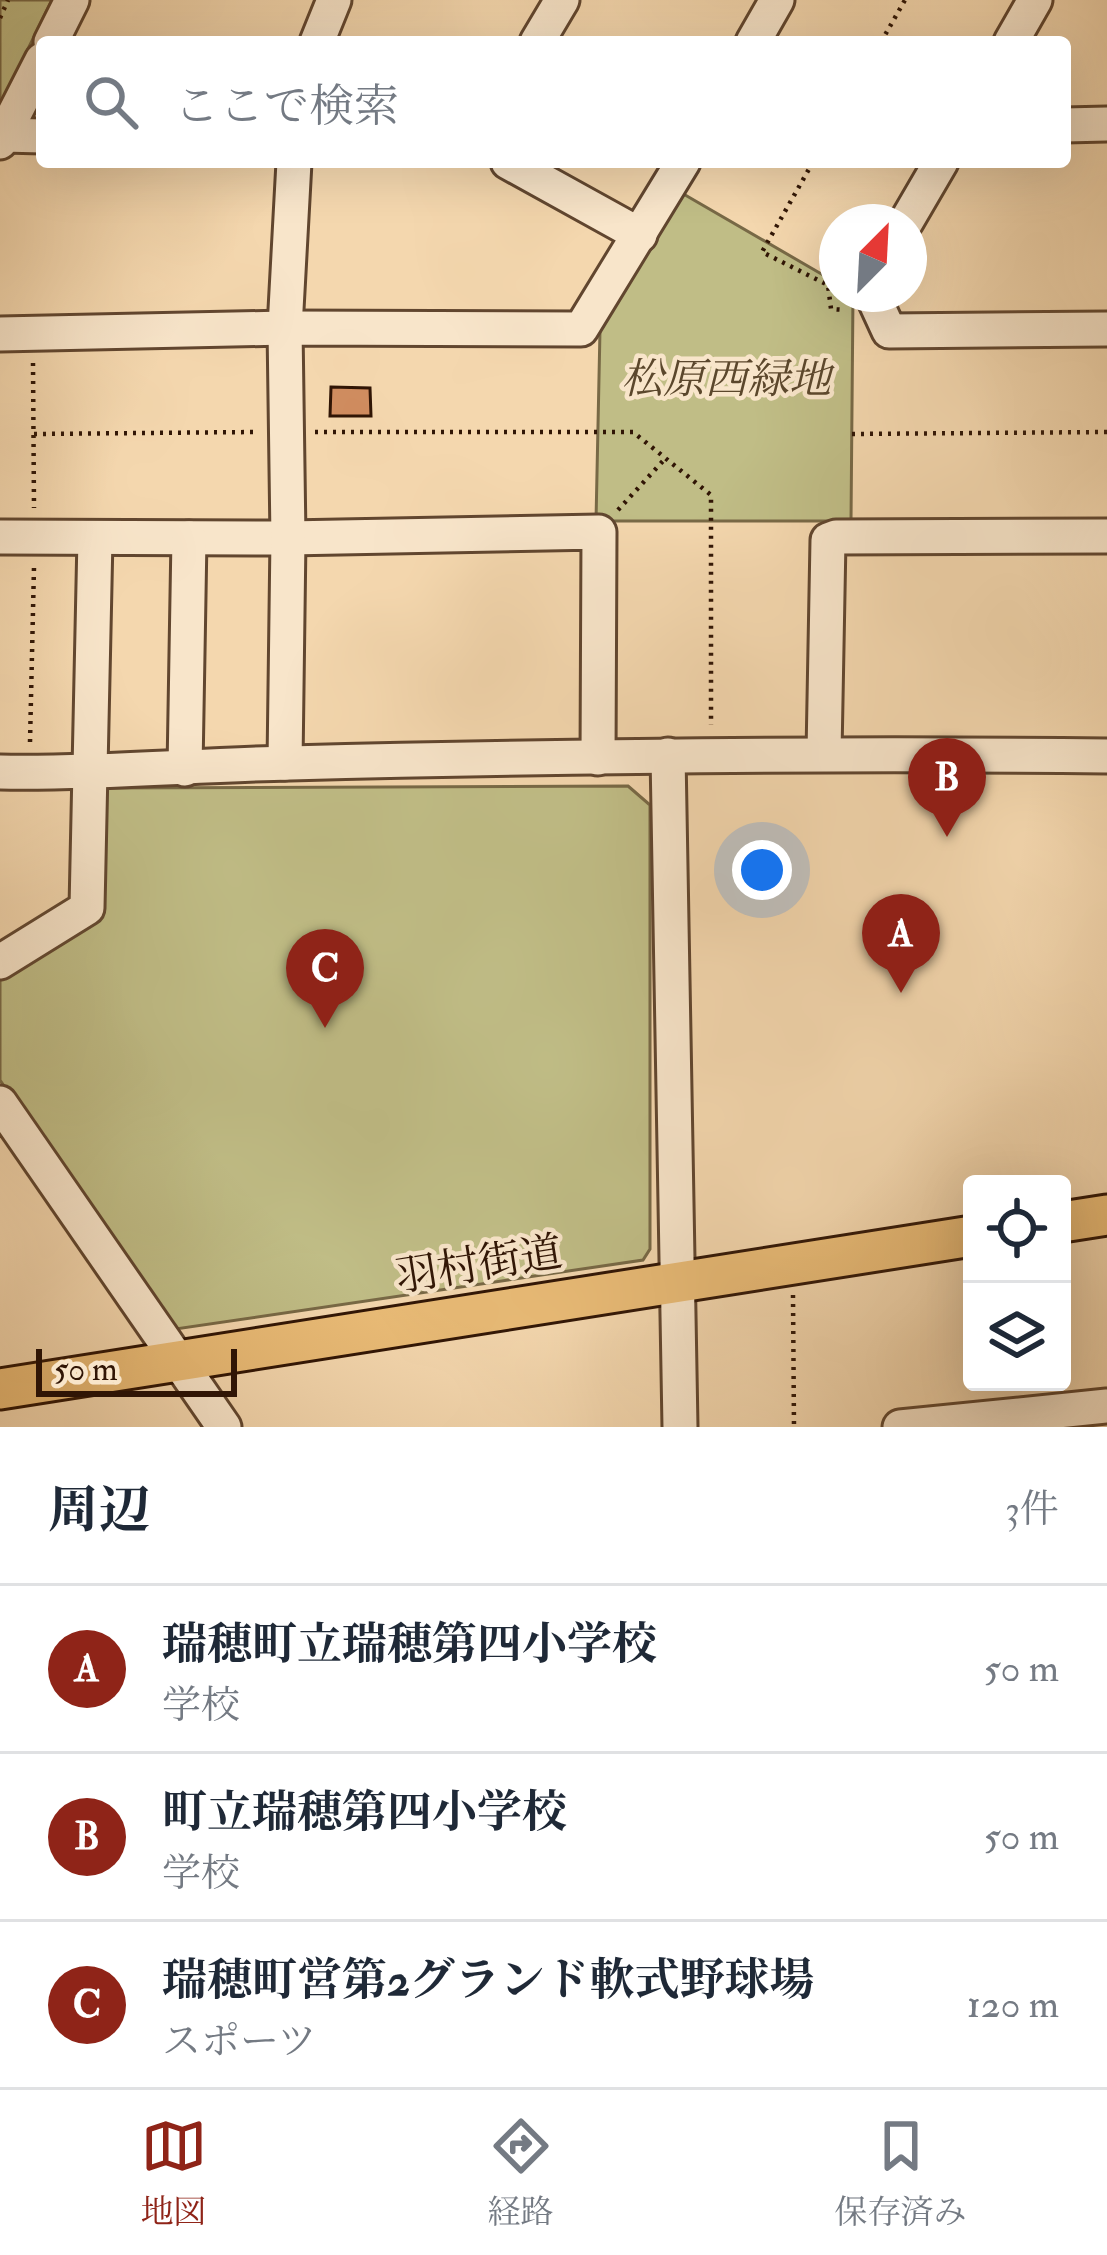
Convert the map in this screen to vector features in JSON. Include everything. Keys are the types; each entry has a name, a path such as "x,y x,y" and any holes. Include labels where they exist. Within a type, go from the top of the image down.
{"main road":[{"path":"1071,1221 1107,1215"},
{"name":"羽村街道","path":"0,1389 963,1237"}],"street":[{"path":"54,36 73,0"},
{"path":"319,36 334,0"},
{"path":"541,36 562,0"},
{"path":"756,36 777,0"},
{"path":"1014,36 1035,0"},
{"path":"2,138 36,72"},
{"path":"1071,124 1107,124"},
{"path":"2,138 36,136"},
{"path":"285,763 285,328 294,168"},
{"path":"519,168 640,235"},
{"path":"0,334 581,329 679,168"},
{"path":"916,204 938,168"},
{"path":"872,312 889,332 1107,329"},
{"path":"0,537 598,532 598,758"},
{"path":"824,753 828,540 1107,536"},
{"path":"0,962 87,908 95,538"},
{"path":"185,769 189,538"},
{"path":"0,772 90,774 285,763 711,754 1107,756"},
{"path":"668,755 680,1427"},
{"path":"0,1103 224,1427"},
{"path":"901,1427 1107,1406"}],"path":[{"path":"0,18 8,0"},
{"path":"884,36 905,0"},
{"path":"810,168 762,252 819,280"},
{"path":"597,431 633,432 711,495 711,754"},
{"path":"852,434 1107,432"},
{"path":"598,532 664,459"},
{"path":"794,1264 794,1427"}],"green space":[{"path":"0,0 52,0 0,106"},
{"name":"松原西緑地","path":"680,192 819,273 819,312 853,312 851,521 596,521 600,330"},
{"path":"628,786 650,805 650,1249 643,1260 169,1330 0,1080 0,976 92,909 100,788"}],"building":[{"path":"331,387 370,388 371,416 330,416"}],"place":[{"name":"町立瑞穂第四小学校","path":"947,837"},
{"name":"瑞穂町立瑞穂第四小学校","path":"901,993"},
{"name":"瑞穂町営第2グランド軟式野球場","path":"325,1028"}]}
